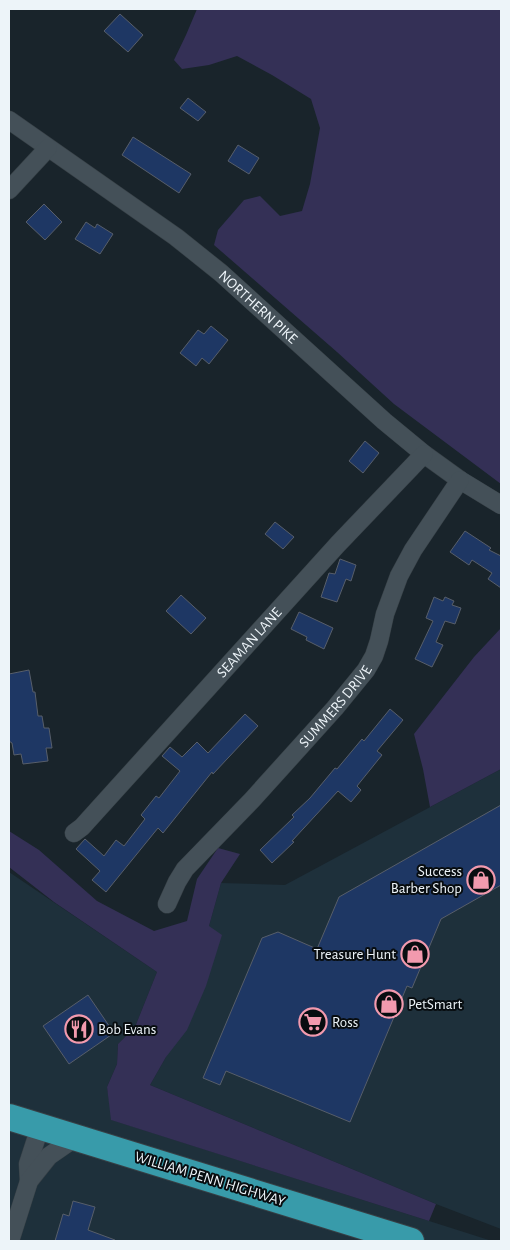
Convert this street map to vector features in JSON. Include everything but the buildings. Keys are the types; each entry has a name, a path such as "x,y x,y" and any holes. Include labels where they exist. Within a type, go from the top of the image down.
{"highway":[{"name":"WILLIAM PENN HIGHWAY","path":"9,1117 411,1241"}],"street":[{"name":"NORTHERN PIKE","path":"9,120 176,237 221,273 384,421 424,454 460,480 501,505"},
{"path":"9,190 48,148"},
{"name":"SEAMAN LANE","path":"74,833 82,827 338,544 424,454"},
{"name":"SUMMERS DRIVE","path":"166,904 185,870 309,737 366,670 380,641 385,614 398,576 413,550 460,480"},
{"path":"10,1241 29,1181 28,1164 40,1127"},
{"path":"29,1181 49,1156 75,1138"}],"shaded area":[{"path":"197,9 501,9 501,484 394,404 214,245 218,230 244,200 260,196 280,216 302,211 310,184 320,128 311,99 237,56 209,65 182,69 174,60"},
{"path":"501,628 501,769 430,807 414,734 474,657"},
{"path":"501,769 501,1229 436,1204 150,1085 166,1057 209,926 221,883 285,885"},
{"path":"9,831 39,850 97,901 154,931 187,921 197,879 218,848 240,854 221,883 209,926 222,935 206,986 187,1030 166,1057 150,1085 436,1204 429,1221 111,1120 107,1087 117,1064 118,1044 135,1027 157,972 54,902 9,867"},
{"path":"9,872 157,972 135,1027 118,1044 117,1064 107,1087 112,1120 492,1241 9,1241"}],"place":[{"name":"Success Barber Shop","path":"481,880"},
{"name":"Treasure Hunt","path":"415,954"},
{"name":"PetSmart","path":"389,1004"},
{"name":"Ross","path":"313,1022"},
{"name":"Bob Evans","path":"79,1029"}]}
